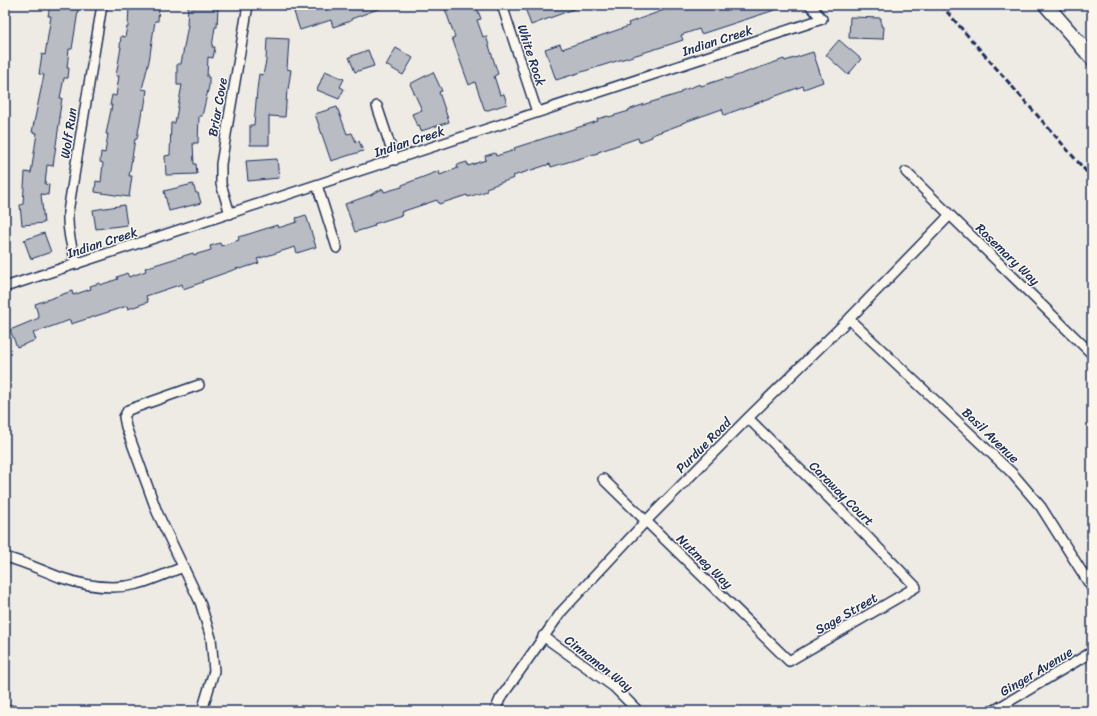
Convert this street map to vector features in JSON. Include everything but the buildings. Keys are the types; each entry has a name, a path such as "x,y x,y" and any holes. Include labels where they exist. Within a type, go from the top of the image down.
{"main road":[{"path":"1046,5 1092,58"}],"street":[{"name":"Wolf Run","path":"77,264 69,239 68,212 102,5"},
{"name":"Briar Cove","path":"230,214 221,184 221,164 248,5"},
{"name":"White Rock","path":"502,5 537,112"},
{"name":"Indian Creek","path":"5,287 822,19 810,5"},
{"path":"377,106 395,160"},
{"name":"Rosemary Way","path":"906,172 1092,354"},
{"path":"317,185 337,248"},
{"name":"Purdue Road","path":"495,711 500,699 562,611 646,521 849,319 950,215"},
{"name":"Basil Avenue","path":"849,319 1012,473 1041,507 1092,588"},
{"path":"199,385 128,410 124,417 126,427 157,512 200,602 211,638 214,671 202,711"},
{"name":"Caraway Court","path":"748,418 916,587"},
{"name":"Nutmeg Way","path":"603,479 789,661"},
{"path":"5,557 64,578 92,586 116,587 138,584 184,567"},
{"name":"Sage Street","path":"789,661 916,587"},
{"name":"Cinnamon Way","path":"543,636 614,687 638,711"},
{"name":"Ginger Avenue","path":"994,711 1092,652"}],"railway":[{"path":"941,5 1092,178"}]}
